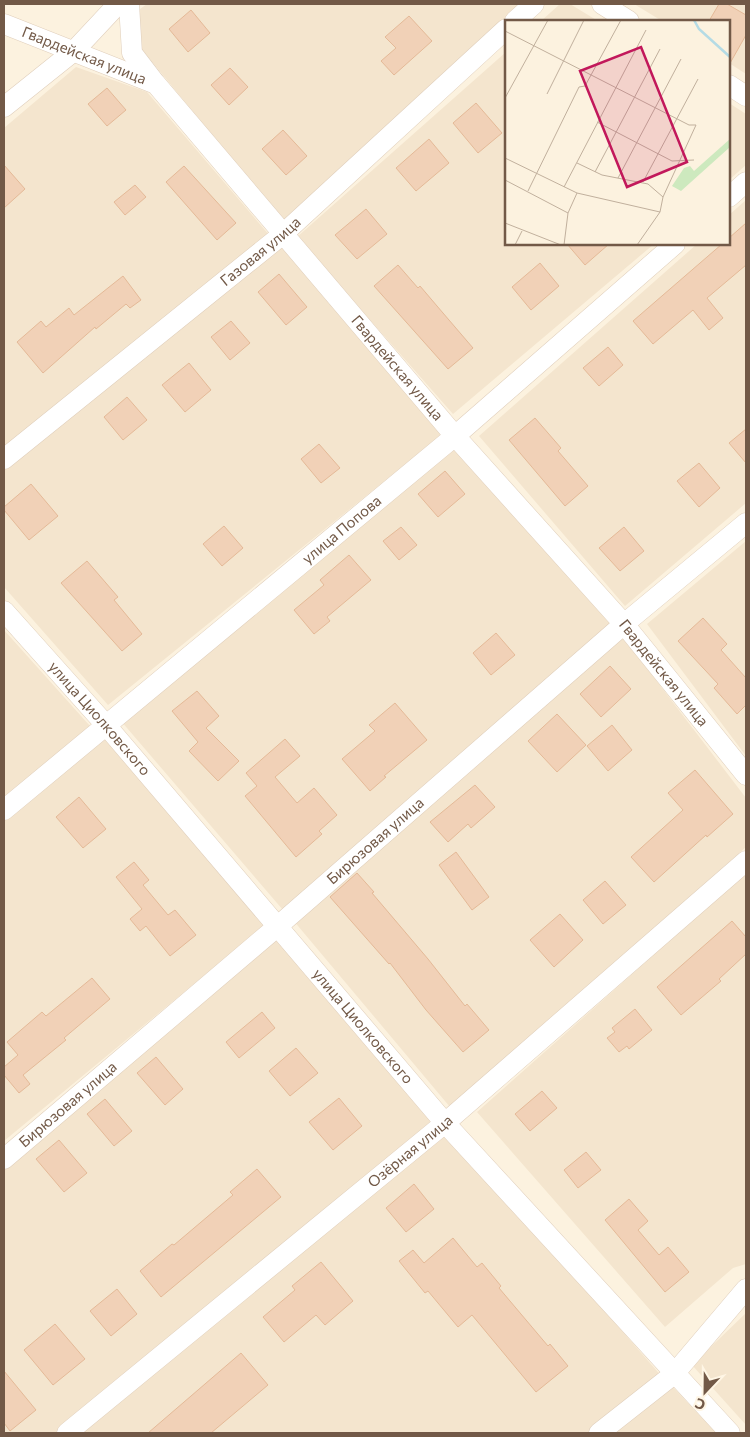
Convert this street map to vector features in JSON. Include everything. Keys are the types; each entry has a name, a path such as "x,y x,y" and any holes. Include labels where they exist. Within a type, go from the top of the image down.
{"street":[{"path":"4,107 74,51 118,4"},
{"path":"129,4 132,53 156,84"},
{"path":"516,20 534,4"},
{"path":"602,4 627,20"},
{"name":"Гвардейская улица","path":"4,24 156,84 454,436 624,624 746,775"},
{"name":"Газовая улица","path":"4,459 283,234 505,31"},
{"path":"730,86 746,96"},
{"path":"730,196 746,182"},
{"name":"улица Попова","path":"4,810 105,724 454,436 674,245"},
{"name":"Бирюзовая улица","path":"4,1159 278,926 624,624 746,523"},
{"name":"улица Циолковского","path":"4,611 105,724 445,1123 730,1433"},
{"name":"Озёрная улица","path":"67,1433 445,1123 746,861"},
{"path":"599,1433 674,1374 746,1289"}],"shaded area":[{"path":"147,4 520,4 283,221 139,46 140,9"},
{"path":"560,4 570,4 596,20 542,20"},
{"path":"634,4 746,4 746,74 730,64 730,20 660,20"},
{"path":"505,53 505,245 653,245 453,414 297,237"},
{"path":"76,67 147,92 270,236 4,447 4,128"},
{"path":"730,104 746,114 746,165 730,179"},
{"path":"746,200 746,503 625,606 479,436 696,245 730,245 730,214"},
{"path":"281,246 441,435 108,705 4,587 4,469"},
{"path":"453,447 611,625 283,910 121,721"},
{"path":"746,541 746,756 647,624"},
{"path":"4,630 90,726 4,798"},
{"path":"623,637 746,798 746,847 450,1107 293,920"},
{"path":"102,734 265,925 4,1141 4,819"},
{"path":"746,873 746,1264 733,1268 665,1327 477,1112"},
{"path":"276,937 439,1124 59,1433 4,1433 4,1167"},
{"path":"444,1128 664,1379 592,1433 80,1433"},
{"path":"746,1313 746,1425 692,1365"},
{"path":"670,1384 716,1433 610,1433"}],"building":[{"path":"719,4 727,4 746,15 746,35 730,63 730,20 710,20"},
{"path":"191,10 210,33 188,52 169,29"},
{"path":"409,16 432,41 394,75 381,61 396,48 385,37"},
{"path":"230,68 248,87 229,105 211,85"},
{"path":"107,88 126,110 107,126 88,104"},
{"path":"476,103 502,133 478,153 453,123"},
{"path":"283,130 307,156 286,175 262,149"},
{"path":"429,139 449,163 416,191 396,168"},
{"path":"4,165 25,189 4,208"},
{"path":"184,166 236,223 217,240 166,182"},
{"path":"135,185 146,197 125,215 114,202"},
{"path":"366,209 387,234 357,259 335,235"},
{"path":"746,223 746,265 707,298 723,318 709,330 693,310 653,344 633,321 721,245 730,245 730,237"},
{"path":"568,245 608,245 585,265"},
{"path":"540,263 559,286 531,310 512,287"},
{"path":"398,265 418,288 420,286 473,348 448,369 374,286"},
{"path":"279,274 307,307 286,325 258,292"},
{"path":"123,276 141,300 130,308 126,304 96,329 95,327 43,373 17,342 41,321 46,327 69,308 74,315"},
{"path":"231,321 250,343 230,360 211,337"},
{"path":"608,347 623,365 599,386 583,368"},
{"path":"189,363 211,390 185,412 162,385"},
{"path":"127,397 147,420 123,440 104,417"},
{"path":"535,418 561,448 558,451 588,486 565,506 509,440"},
{"path":"746,429 746,463 729,443"},
{"path":"319,444 340,468 321,483 301,459"},
{"path":"699,463 720,488 699,507 677,481"},
{"path":"445,471 465,494 438,517 418,494"},
{"path":"31,484 58,516 29,540 4,510 4,507"},
{"path":"224,526 243,548 222,566 203,544"},
{"path":"401,527 417,545 399,560 383,541"},
{"path":"624,527 644,551 620,571 599,548"},
{"path":"349,555 371,580 327,617 330,621 314,634 294,610 324,585 320,580"},
{"path":"87,561 118,597 114,600 142,634 122,651 61,583"},
{"path":"703,618 727,644 721,650 746,678 746,705 737,714 714,688 718,684 678,641"},
{"path":"496,633 515,655 491,675 473,653"},
{"path":"610,666 631,689 601,717 580,694"},
{"path":"197,691 219,716 206,728 239,761 218,781 189,751 198,742 172,711"},
{"path":"395,703 427,740 384,776 386,777 370,791 342,759 375,731 369,725"},
{"path":"557,714 586,745 557,772 528,741"},
{"path":"612,725 632,750 608,771 587,746"},
{"path":"285,739 300,756 275,777 297,803 314,788 337,815 319,831 322,834 296,857 245,796 257,786 246,773"},
{"path":"695,770 733,814 707,837 706,835 654,882 631,857 683,810 668,793"},
{"path":"475,785 495,807 471,828 468,824 448,842 430,822"},
{"path":"79,797 106,829 83,848 56,817"},
{"path":"456,852 489,897 472,910 439,865"},
{"path":"134,862 149,880 143,885 168,915 175,910 196,935 170,956 146,926 140,931 130,919 142,909 116,877"},
{"path":"357,873 465,1006 467,1004 489,1030 463,1052 426,1010 390,963 330,897"},
{"path":"605,881 626,905 603,924 583,900"},
{"path":"560,914 583,940 554,967 530,940"},
{"path":"732,921 746,937 746,954 719,979 721,981 681,1015 657,987"},
{"path":"92,978 110,999 64,1038 66,1040 23,1075 30,1084 19,1093 4,1075 4,1067 18,1055 7,1042 42,1012 46,1016"},
{"path":"635,1009 652,1030 629,1049 627,1046 619,1052 607,1038 615,1032 612,1028"},
{"path":"262,1012 275,1028 239,1058 226,1042"},
{"path":"296,1048 318,1073 290,1096 269,1071"},
{"path":"156,1057 183,1089 165,1105 137,1073"},
{"path":"542,1091 557,1108 530,1131 515,1114"},
{"path":"339,1098 362,1126 333,1150 309,1122"},
{"path":"105,1099 132,1131 114,1146 87,1114"},
{"path":"59,1140 87,1173 64,1192 36,1159"},
{"path":"586,1152 601,1170 578,1188 564,1170"},
{"path":"257,1169 281,1197 161,1297 140,1271 233,1195 230,1192"},
{"path":"414,1184 434,1209 406,1232 386,1208"},
{"path":"629,1199 648,1221 638,1230 659,1255 668,1247 689,1272 665,1292 605,1220"},
{"path":"453,1238 477,1267 482,1263 501,1286 499,1288 548,1346 550,1344 568,1366 536,1392 472,1315 458,1327 428,1291 425,1293 399,1261 413,1250 424,1263"},
{"path":"321,1262 353,1301 325,1325 316,1315 284,1342 263,1317 295,1290 292,1286"},
{"path":"117,1289 137,1314 111,1336 90,1311"},
{"path":"55,1324 85,1359 53,1385 24,1350"},
{"path":"241,1353 268,1385 211,1433 148,1433"},
{"path":"4,1371 36,1410 10,1431 4,1423"}]}
